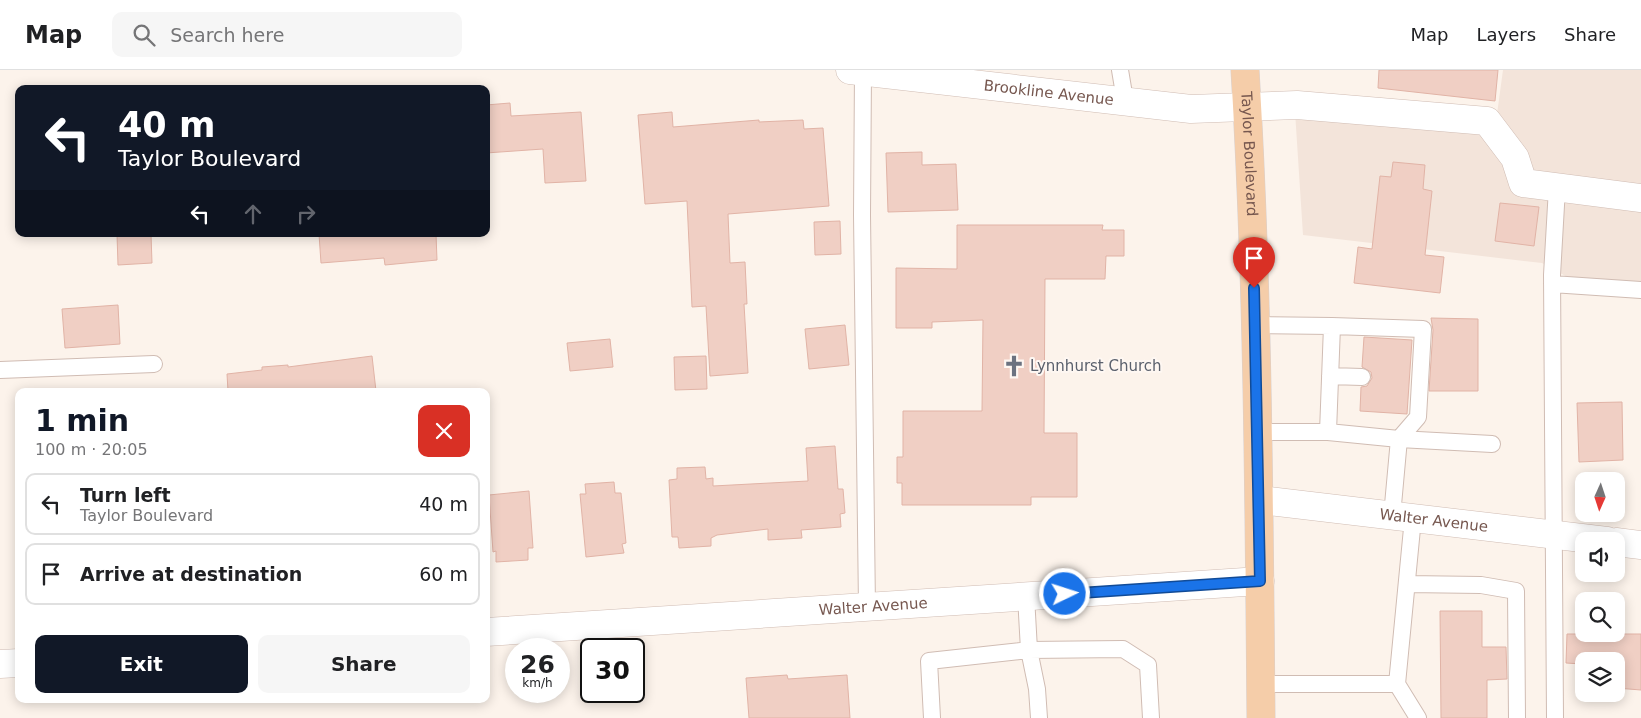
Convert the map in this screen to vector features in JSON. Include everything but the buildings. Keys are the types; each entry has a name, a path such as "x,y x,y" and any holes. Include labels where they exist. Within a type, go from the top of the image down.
{"main road":[{"name":"Taylor Boulevard","path":"1245,70 1251,158 1260,500 1261,718"}],"street":[{"name":"Brookline Avenue","path":"857,71 1191,109 1297,105 1487,121 1514,158 1523,183 1557,188"},
{"path":"1557,188 1641,198"},
{"name":"Walter Avenue","path":"1260,500 1575,537"},
{"path":"1625,543 1641,545"},
{"name":"Walter Avenue","path":"490,632 1260,581"},
{"path":"0,664 15,663"}],"lane":[{"path":"1120,70 1125,100"},
{"path":"857,71 862,216 868,607"},
{"path":"1555,718 1552,284 1557,188"},
{"path":"1552,284 1641,290"},
{"path":"1255,325 1422,329 1415,379 1418,417 1399,439 1406,584 1396,684 1418,718"},
{"path":"1328,432 1332,326"},
{"path":"0,370 154,364"},
{"path":"1330,376 1362,377"},
{"path":"1258,432 1328,432 1399,439 1492,444"},
{"path":"1406,584 1481,585 1516,591 1517,718"},
{"path":"1026,596 1029,650 1037,690 1039,718"},
{"path":"932,718 929,661 1029,650 1123,649 1148,665 1151,718"},
{"path":"1261,684 1396,684"}],"shaded area":[{"path":"1503,70 1641,70 1641,285 1571,279 1542,263 1303,235 1294,96 1497,114"}],"place":[{"name":"Lynnhurst Church","path":"1014,366"}],"route":[{"path":"1065,594 1260,581 1260,500 1254,288"}]}
